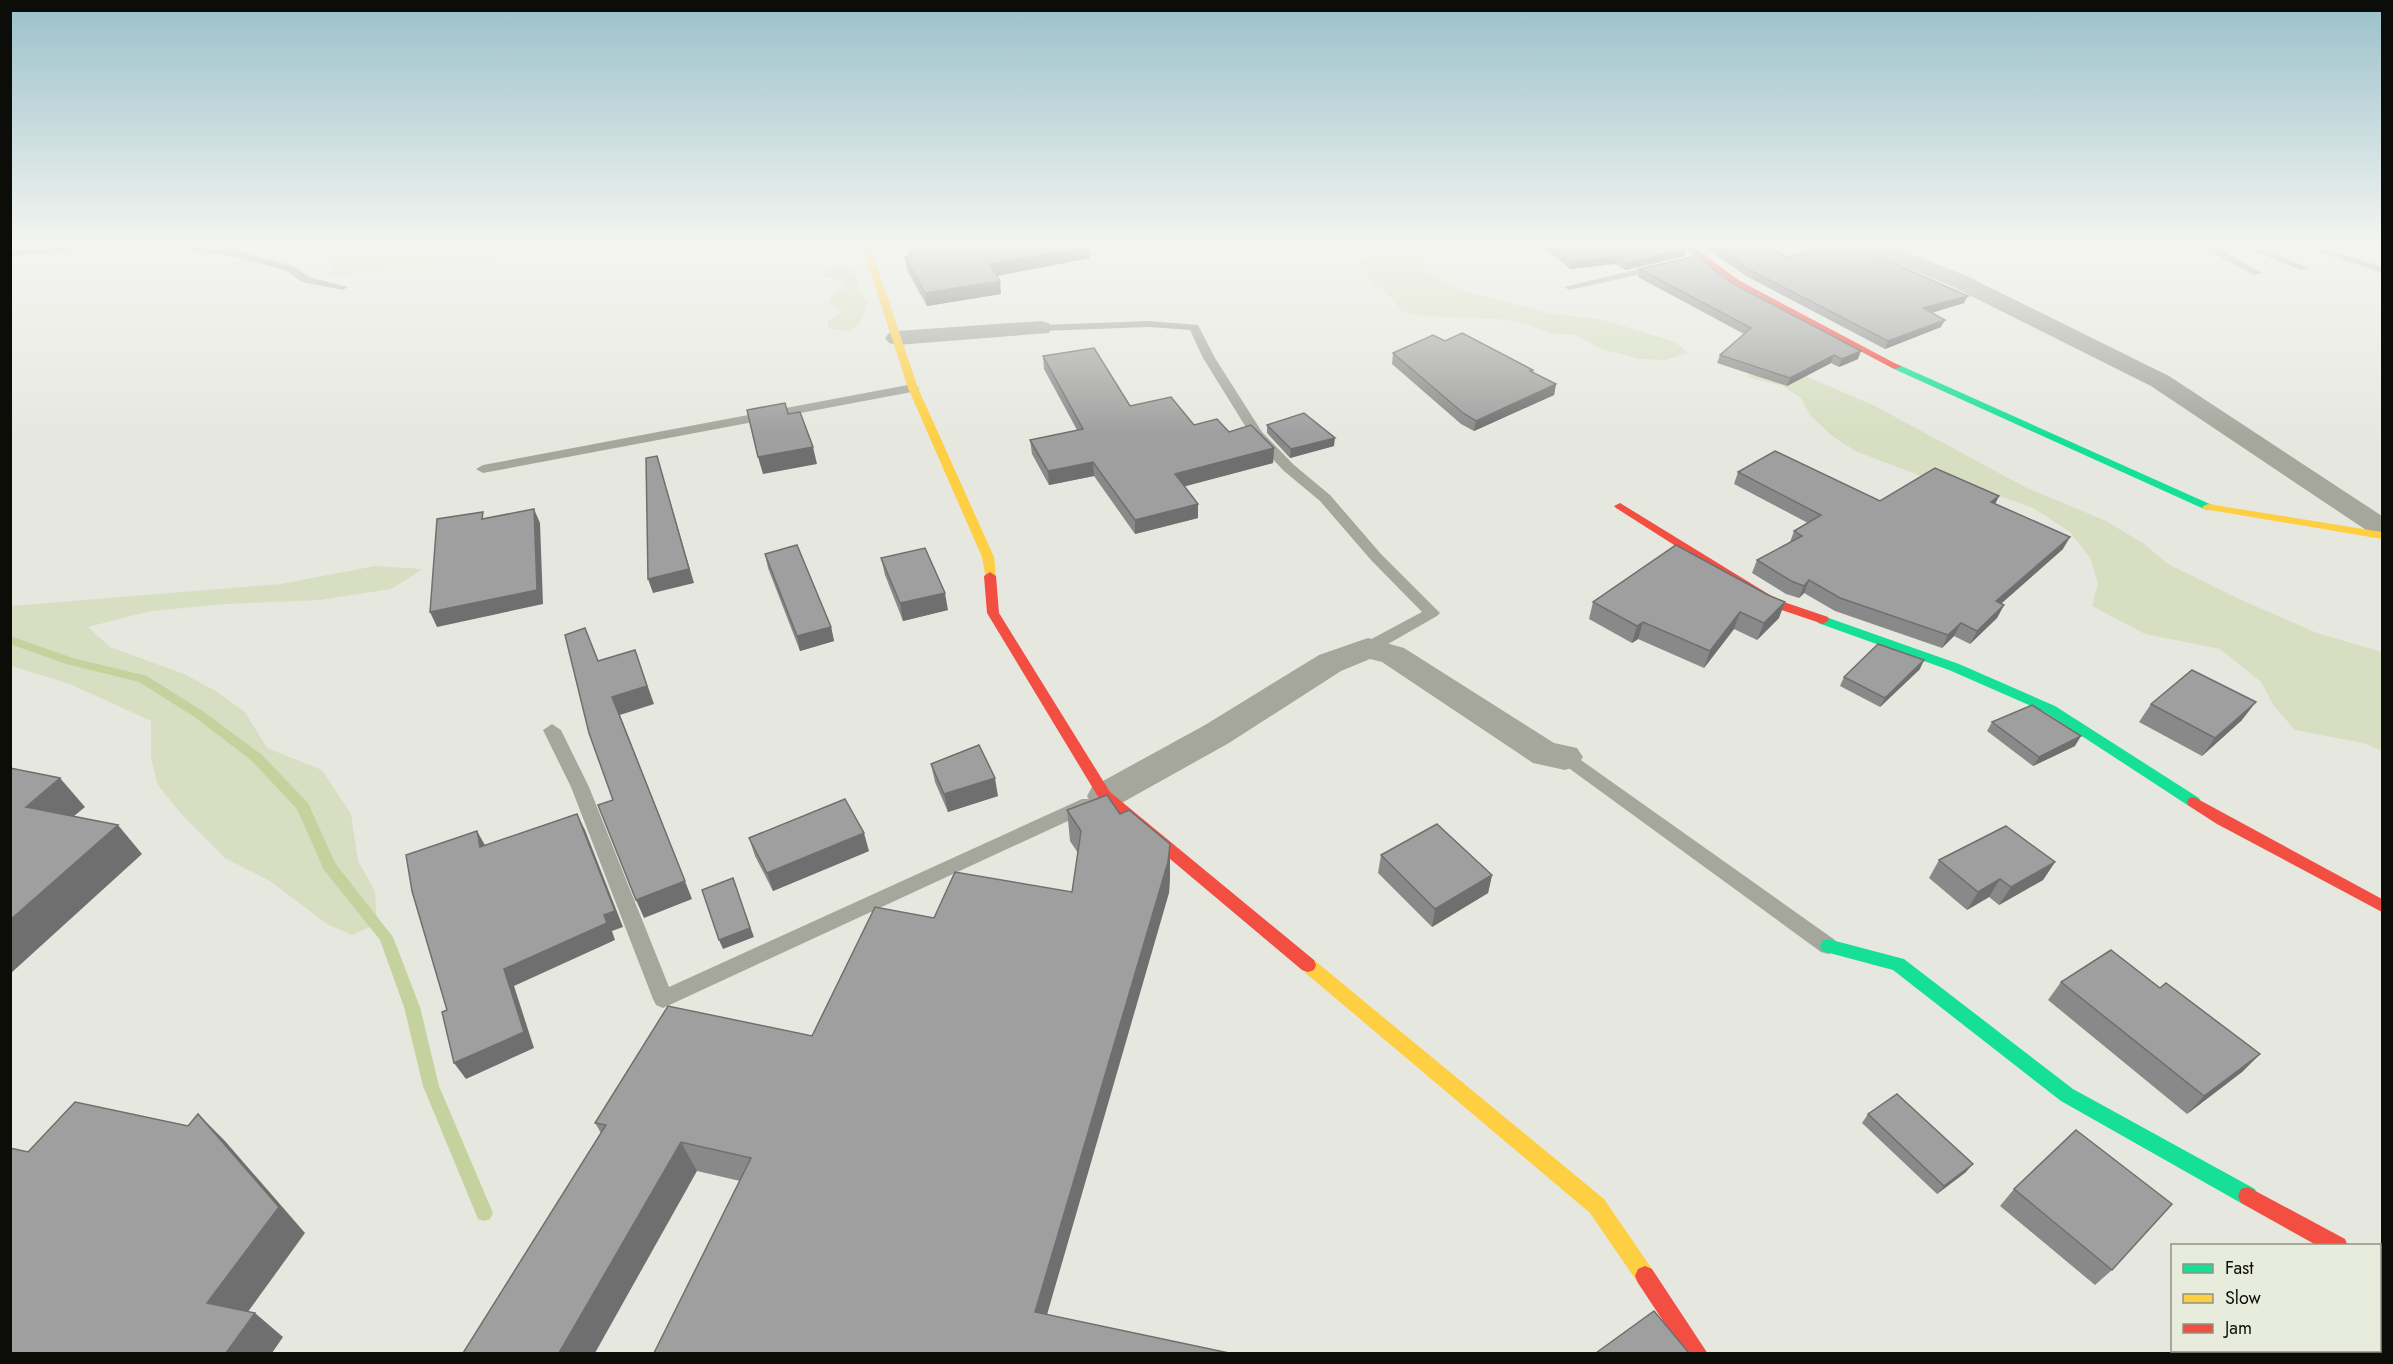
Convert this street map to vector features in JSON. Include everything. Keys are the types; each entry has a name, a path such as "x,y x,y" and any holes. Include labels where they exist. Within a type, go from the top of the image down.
{"street":[{"path":"887,310 913,388 988,557 993,613 1105,796 1597,1206 1698,1353"},
{"path":"1788,310 1926,382 2200,505 2242,514 2324,523 2382,536"},
{"path":"2017,310 2160,381 2268,456 2382,528"},
{"path":"897,338 1041,328"},
{"path":"1620,506 1774,603 1954,667 2050,709 2222,820 2382,906"},
{"path":"1105,796 1216,734 1330,663 1368,648 1393,656 1545,754 1565,757"},
{"path":"1828,946 1898,964 2067,1095 2336,1244"}],"lane":[{"path":"1041,328 1149,324 1194,327 1209,358 1257,434 1289,468 1324,498 1376,557 1432,613 1368,648"},
{"path":"483,469 913,388"},
{"path":"552,730 580,787 663,999 1105,796"},
{"path":"1565,757 1828,946"}],"green space":[{"path":"841,310 866,310 863,318 851,329 828,328 828,321 843,311"},
{"path":"1535,310 1603,320 1673,341 1689,353 1665,360 1640,359 1598,348 1577,335 1550,333 1527,324 1499,319 1421,316 1401,311"},
{"path":"1750,371 1796,372 1873,405 2025,487 2106,521 2144,544 2168,564 2239,599 2317,633 2382,652 2382,751 2363,743 2295,730 2274,706 2261,682 2220,649 2145,634 2092,606 2098,583 2090,558 2070,532 2033,508 1983,490 1939,483 1855,451 1831,435 1810,415 1801,398 1783,386 1748,377"},
{"path":"375,566 423,569 391,589 320,600 225,604 151,611 88,627 110,647 184,674 216,691 245,712 267,748 322,770 351,814 358,861 375,891 377,924 352,935 327,924 270,881 225,858 182,815 158,785 151,759 151,721 70,684 11,666 11,606 281,584"}],"building":[{"path":"1716,310 1783,310 1861,351 1842,359 1834,355 1790,378 1720,355 1751,328"},
{"path":"1827,310 1926,310 1945,320 1888,341"},
{"path":"1462,333 1556,384 1476,421 1463,413 1393,353 1433,335 1445,341"},
{"path":"1094,348 1130,406 1171,397 1194,425 1217,419 1229,432 1251,425 1274,448 1175,474 1198,504 1135,520 1093,462 1048,471 1030,440 1083,429 1043,356"},
{"path":"785,403 788,414 800,412 813,447 758,457 747,410"},
{"path":"1304,413 1335,438 1291,449 1267,425"},
{"path":"1775,451 1880,501 1935,468 1999,496 1991,502 2070,537 1996,601 2004,605 1977,631 1961,623 1948,635 1840,598 1809,580 1804,586 1791,581 1757,560 1802,536 1794,531 1821,515 1738,472"},
{"path":"657,456 689,569 648,579 646,458"},
{"path":"534,509 537,590 430,612 437,519 483,512 482,519"},
{"path":"797,545 831,627 797,636 765,554"},
{"path":"1676,545 1785,602 1764,623 1740,612 1710,651 1643,622 1637,626 1593,602"},
{"path":"925,548 945,593 900,603 881,558"},
{"path":"585,628 598,661 635,650 647,686 612,697 685,881 636,900 598,805 613,800 589,733 565,635"},
{"path":"1878,644 1924,660 1885,698 1844,677"},
{"path":"2192,670 2256,702 2215,738 2151,704"},
{"path":"2032,705 2081,736 2039,757 1992,722"},
{"path":"979,745 995,778 944,794 931,764"},
{"path":"10,768 60,778 26,807 118,825 10,920"},
{"path":"1107,795 1120,814 1129,810 1170,844 1168,862 1035,1312 1229,1353 654,1353 751,1158 681,1142 559,1353 463,1353 606,1125 595,1123 668,1006 812,1036 875,907 934,918 955,872 1072,892 1081,831 1067,810"},
{"path":"845,799 864,833 767,873 749,838"},
{"path":"577,814 615,911 604,915 607,923 504,969 524,1032 454,1063 442,1012 447,1010 412,891 406,855 477,831 480,847"},
{"path":"1437,824 1492,875 1435,909 1381,855"},
{"path":"2006,826 2055,862 2011,887 2000,879 1978,892 1939,860"},
{"path":"733,878 750,928 719,940 702,890"},
{"path":"2111,950 2160,988 2166,983 2260,1054 2204,1096 2061,982"},
{"path":"1897,1094 1973,1164 1944,1186 1868,1114"},
{"path":"75,1102 188,1126 198,1114 279,1207 207,1303 255,1313 226,1353 10,1353 10,1148 28,1152"},
{"path":"2076,1130 2172,1204 2112,1270 2014,1189"},
{"path":"1654,1311 1689,1353 1596,1353"}],"waterway":[{"path":"10,640 70,661 143,679 200,715 257,758 303,806 329,866 386,937 412,1007 431,1086 484,1213"}],"traffic: fast":[{"path":"1897,367 2208,507"},
{"path":"1823,620 1954,667 2050,709 2194,802"},
{"path":"1828,946 1898,964 2067,1095 2248,1196"}],"traffic: slow":[{"path":"887,310 913,388 988,557 990,576"},
{"path":"2208,507 2382,536"},
{"path":"1308,965 1597,1206 1645,1276"}],"traffic: jam":[{"path":"1788,310 1897,367"},
{"path":"1620,506 1774,603 1823,620"},
{"path":"990,576 993,613 1105,796 1308,965"},
{"path":"2194,802 2222,820 2382,906"},
{"path":"2248,1196 2334,1244"},
{"path":"1645,1276 1698,1354"}]}
